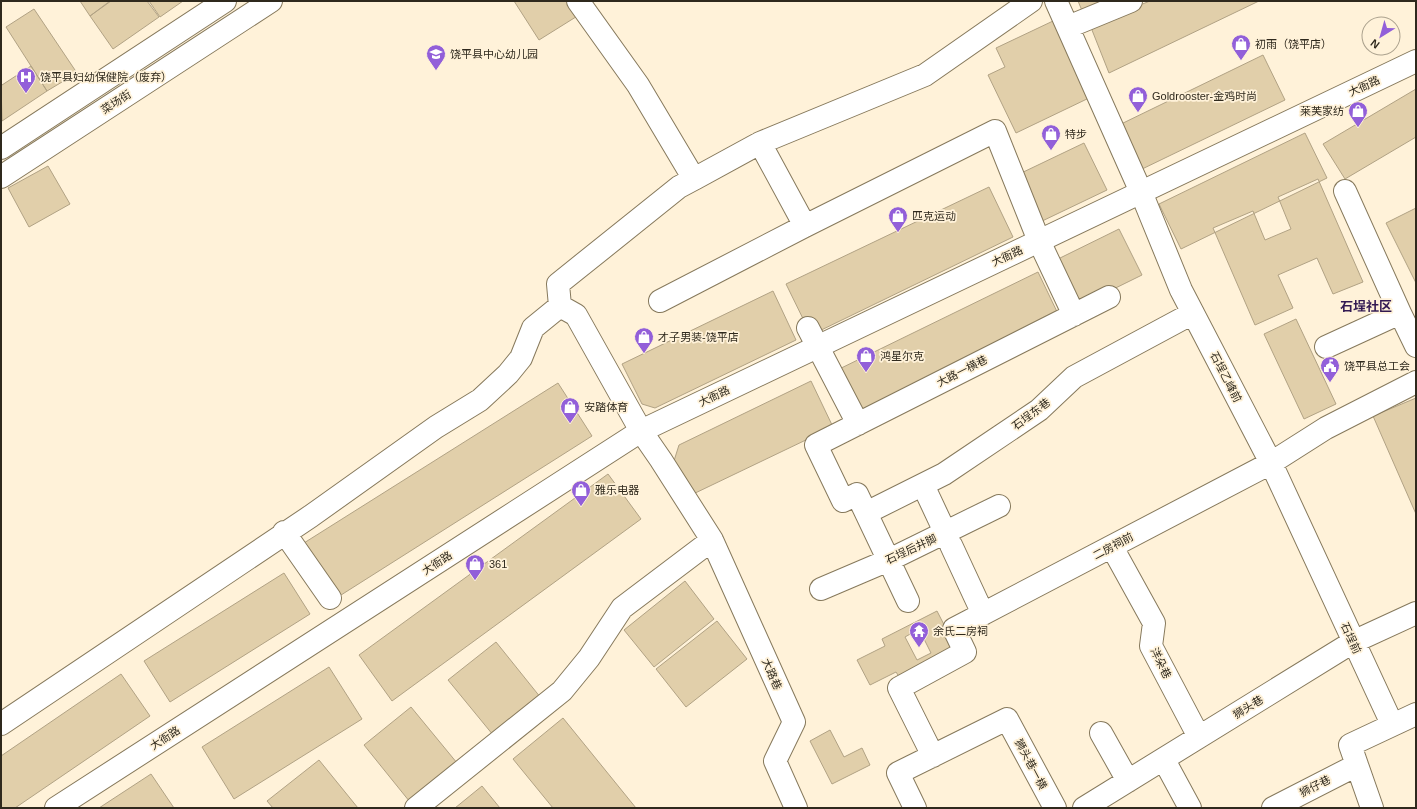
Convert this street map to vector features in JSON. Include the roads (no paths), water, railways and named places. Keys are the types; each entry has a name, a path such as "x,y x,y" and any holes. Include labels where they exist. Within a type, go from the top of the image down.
{"street":[{"path":"1,148 225,1"},
{"name":"菜场街","path":"1,177 272,1"},
{"path":"578,1 638,86 694,179"},
{"path":"1,724 480,400 508,374 521,358 533,328 568,310 558,284 679,187 760,142 925,75 1031,1"},
{"name":"石埕乙峰前","path":"1056,1 1141,192 1165,255 1181,290 1271,464 1311,552"},
{"path":"1068,27 1131,1"},
{"name":"大衙路","path":"56,808 641,431 812,337 1039,241 1416,62"},
{"path":"660,301 805,226 995,131 1039,241 1074,315"},
{"path":"760,142 805,226"},
{"path":"1345,190 1416,346"},
{"name":"大路一横巷","path":"866,512 857,494 843,501 816,445 1109,297"},
{"name":"大路巷","path":"568,310 641,431 712,540 794,722 776,761 796,808"},
{"name":"石埕东巷","path":"866,512 944,474 1039,410 1074,377 1193,313"},
{"path":"1326,347 1400,313"},
{"path":"812,337 858,424"},
{"name":"二房祠前","path":"933,756 899,688 965,652 954,629 1271,464 1326,428 1416,382"},
{"path":"922,485 983,614"},
{"name":"石埕后井脚","path":"821,588 889,560 948,539 999,506"},
{"path":"866,512 908,601"},
{"path":"284,532 330,598"},
{"path":"416,808 562,691 589,658 622,608 712,540"},
{"name":"洋朵巷","path":"1112,547 1154,623 1151,646 1199,737"},
{"name":"石埕前","path":"1311,552 1392,724"},
{"name":"狮头巷","path":"1084,808 1353,642 1416,613"},
{"path":"1372,808 1350,745 1416,714"},
{"name":"狮头巷一横","path":"933,756 1007,719 1055,808"},
{"path":"1101,733 1128,781"},
{"path":"915,808 898,773 933,756"},
{"path":"1164,760 1190,808"},
{"name":"狮仔巷","path":"1272,808 1357,765"}],"place":[{"name":"初雨（饶平店）","path":"1241,61"},
{"name":"饶平县中心幼儿园","path":"436,71"},
{"name":"饶平县妇幼保健院（废弃）","path":"26,94"},
{"name":"Goldrooster-金鸡时尚","path":"1138,113"},
{"name":"莱芙家纺","path":"1358,128"},
{"name":"特步","path":"1051,151"},
{"name":"匹克运动","path":"898,233"},
{"name":"才子男装-饶平店","path":"644,354"},
{"name":"鸿星尔克","path":"866,373"},
{"name":"饶平县总工会","path":"1330,383"},
{"name":"安踏体育","path":"570,424"},
{"name":"雅乐电器","path":"581,507"},
{"name":"361","path":"475,581"},
{"name":"余氏二房祠","path":"919,648"}],"district":[{"name":"石埕社区","path":"1366,306"}]}
